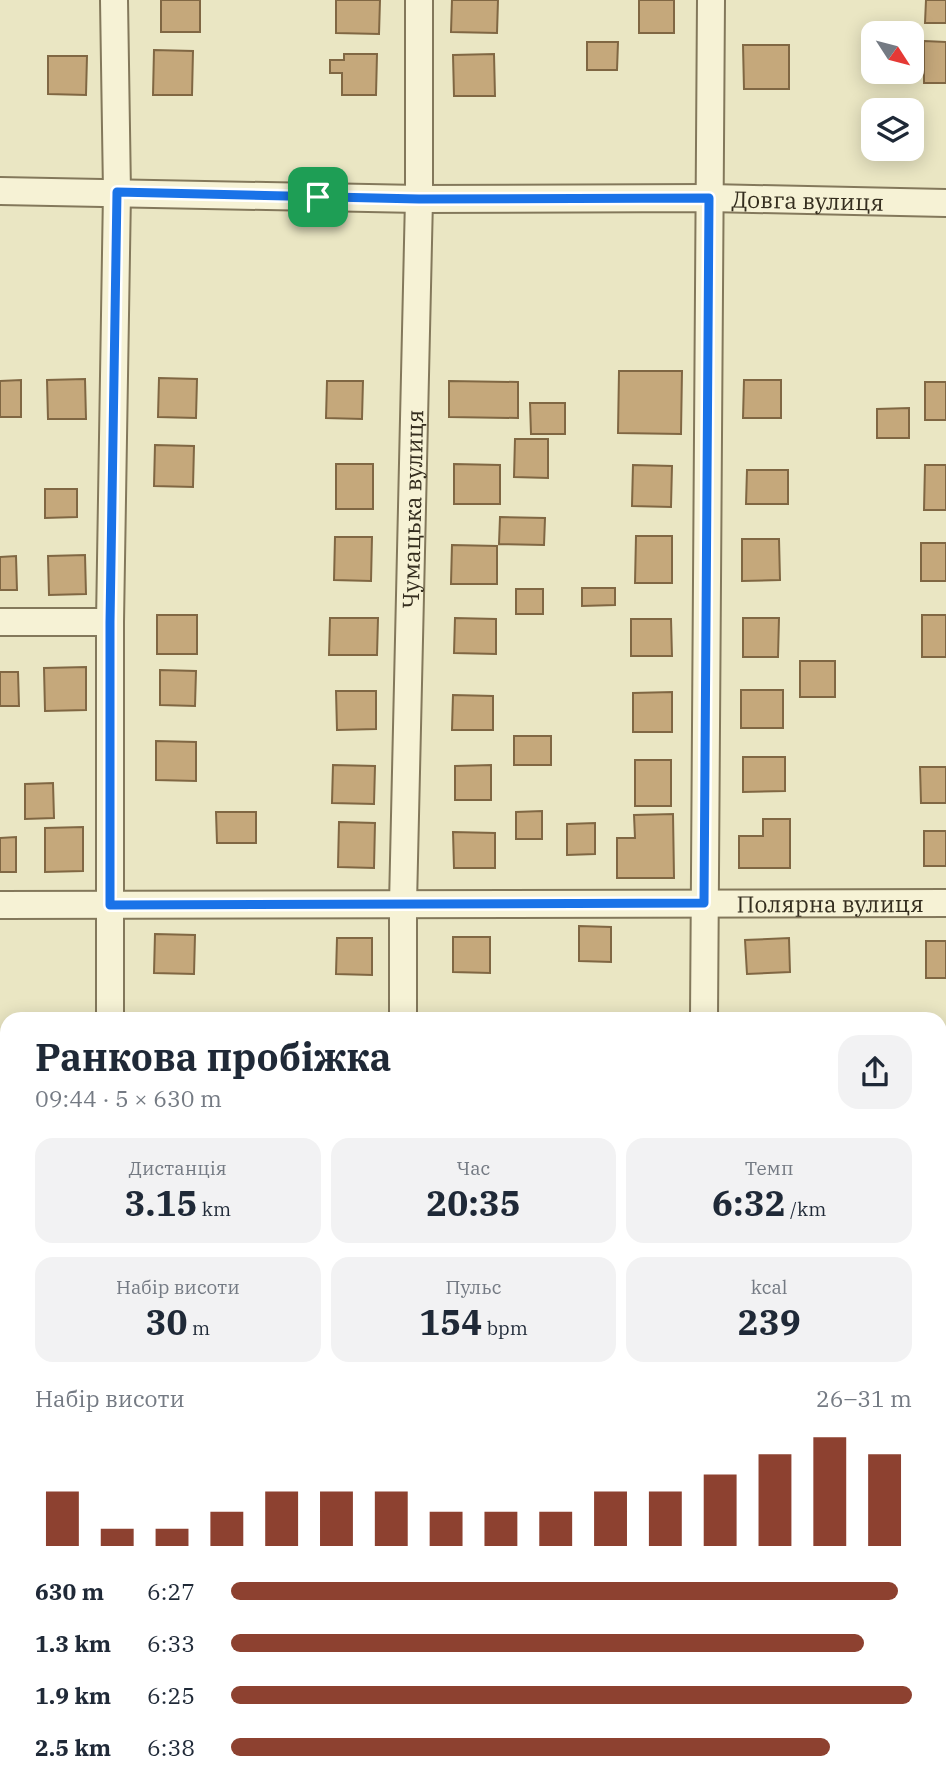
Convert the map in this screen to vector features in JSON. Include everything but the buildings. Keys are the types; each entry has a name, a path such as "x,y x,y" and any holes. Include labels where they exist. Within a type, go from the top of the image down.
{"street":[{"path":"110,1012 110,622 117,192 114,0"},
{"name":"Чумацька вулиця","path":"403,1012 419,199 419,0"},
{"path":"704,1012 711,0"},
{"name":"Довга вулиця","path":"0,191 419,199 709,198 946,203"},
{"path":"0,622 110,622"},
{"name":"Полярна вулиця","path":"0,905 946,903"}],"route":[{"path":"117,192 318,197 709,198 704,903 110,905 110,622 117,192"}]}
